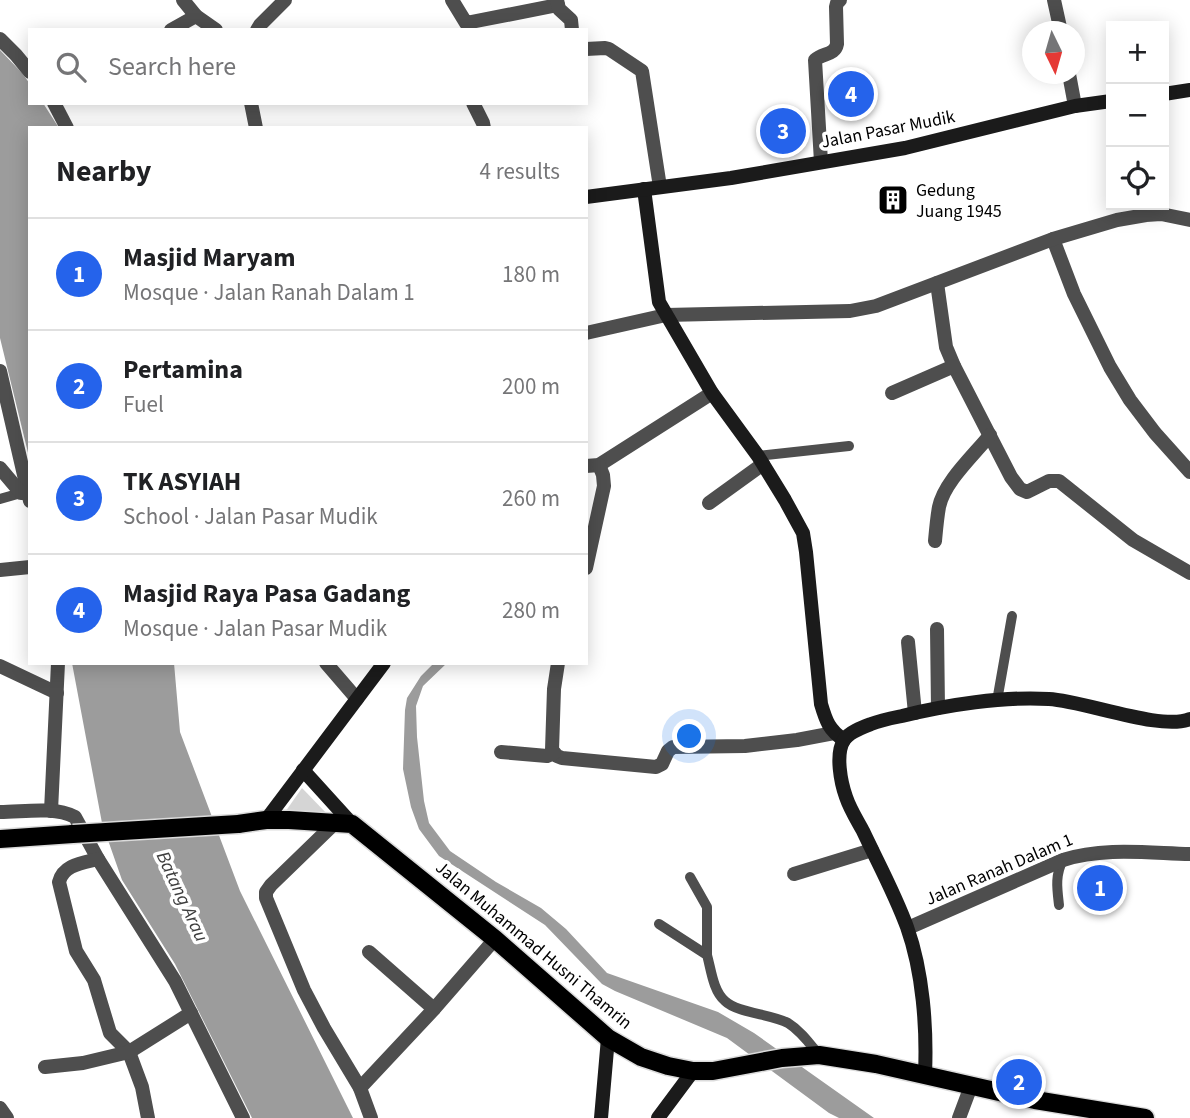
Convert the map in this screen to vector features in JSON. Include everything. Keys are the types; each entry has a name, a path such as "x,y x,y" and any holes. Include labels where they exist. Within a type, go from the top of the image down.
{"main road":[{"path":"0,839 266,820 344,823"},
{"name":"Jalan Muhammad Husni Thamrin","path":"344,823 495,939 607,1038 641,1057 667,1066 713,1071 782,1058 819,1055 925,1074 1035,1100 1145,1118"}],"street":[{"path":"183,0 196,16 213,28"},
{"path":"259,28 285,0"},
{"path":"452,0 464,26 557,3 571,20 572,28"},
{"path":"821,162 814,64 819,56 836,49 835,7 841,0"},
{"path":"1054,0 1059,21"},
{"path":"175,28 196,16"},
{"path":"0,39 28,70"},
{"path":"588,49 609,49 642,71 660,187"},
{"path":"1071,84 1075,106"},
{"path":"1169,93 1190,90"},
{"name":"Jalan Pasar Mudik","path":"588,197 731,178 905,148 1075,106 1106,102"},
{"path":"55,105 66,126"},
{"path":"251,105 256,126"},
{"path":"473,105 484,126"},
{"path":"645,189 659,302 712,393 761,460 803,533 821,704 825,720 839,736 840,771 846,798 908,928 922,998 926,1037 925,1074"},
{"path":"588,333 666,315 850,311 876,306 1053,239 1116,220 1146,215 1166,215 1190,220"},
{"path":"1053,239 1074,294 1110,367 1130,400 1190,472"},
{"path":"937,283 946,347 1011,477 1022,491 1030,491 1049,481 1059,481 1133,540 1190,573"},
{"path":"892,393 954,366"},
{"path":"0,371 26,496"},
{"path":"588,559 604,486 603,475 593,466 712,393"},
{"path":"935,541 942,498 990,435"},
{"path":"709,503 761,460"},
{"path":"0,468 26,496"},
{"path":"0,570 28,568"},
{"path":"937,629 938,708"},
{"path":"908,642 915,713"},
{"path":"51,811 58,665"},
{"path":"328,665 358,699"},
{"path":"266,820 383,665"},
{"path":"558,665 554,689 554,753 562,758 656,767 662,764 673,747 745,746 839,736 873,723 938,708 1027,698 1052,699 1167,722 1184,722 1190,719"},
{"path":"0,666 57,693"},
{"path":"501,752 547,756 554,753"},
{"path":"303,770 344,823 271,885 266,898 304,990 359,1088 371,1118"},
{"path":"0,812 51,811 75,817 98,859 165,964 243,1118"},
{"path":"794,874 872,850"},
{"name":"Jalan Ranah Dalam 1","path":"908,928 1063,860 1095,852 1190,854"},
{"path":"98,859 69,867 63,872 59,882 74,944 81,961 94,980 110,1032 129,1052 142,1087 148,1118"},
{"path":"359,1088 434,1009 495,939"},
{"path":"369,952 434,1009"},
{"path":"45,1067 83,1063 129,1052 191,1013"},
{"path":"601,1118 607,1038"},
{"path":"658,1118 693,1070"},
{"path":"959,1118 971,1086"},
{"path":"0,1108 7,1118"}],"lane":[{"path":"761,460 849,446"},
{"path":"0,499 26,496"},
{"path":"997,701 1012,616"},
{"path":"1059,905 1056,881 1057,870 1063,860"},
{"path":"690,877 704,899 708,954 718,992 724,1001 789,1024 801,1033 819,1055"},
{"path":"659,924 708,954"}],"shaded area":[{"path":"302,788 330,817 283,815"}],"water":[{"path":"0,50 28,81 28,105 44,105 58,126 28,126 28,453 0,338"},
{"name":"Batang Arau","path":"72,665 174,665 180,732 240,891 353,1118 252,1118 175,964 122,880 102,823"},
{"path":"432,665 445,665 423,686 416,706 424,801 429,823 450,851 541,908 566,929 607,973 718,1012 754,1033 874,1118 839,1118 727,1038 602,984 545,925 439,856 419,829 403,769 407,698 421,676"}],"place":[{"name":"Masjid Raya Pasa Gadang","path":"851,94"},
{"name":"TK ASYIAH","path":"783,131"},
{"name":"Gedung Juang 1945","path":"893,200"},
{"name":"Masjid Maryam","path":"1100,888"},
{"name":"Pertamina","path":"1019,1082"}]}
